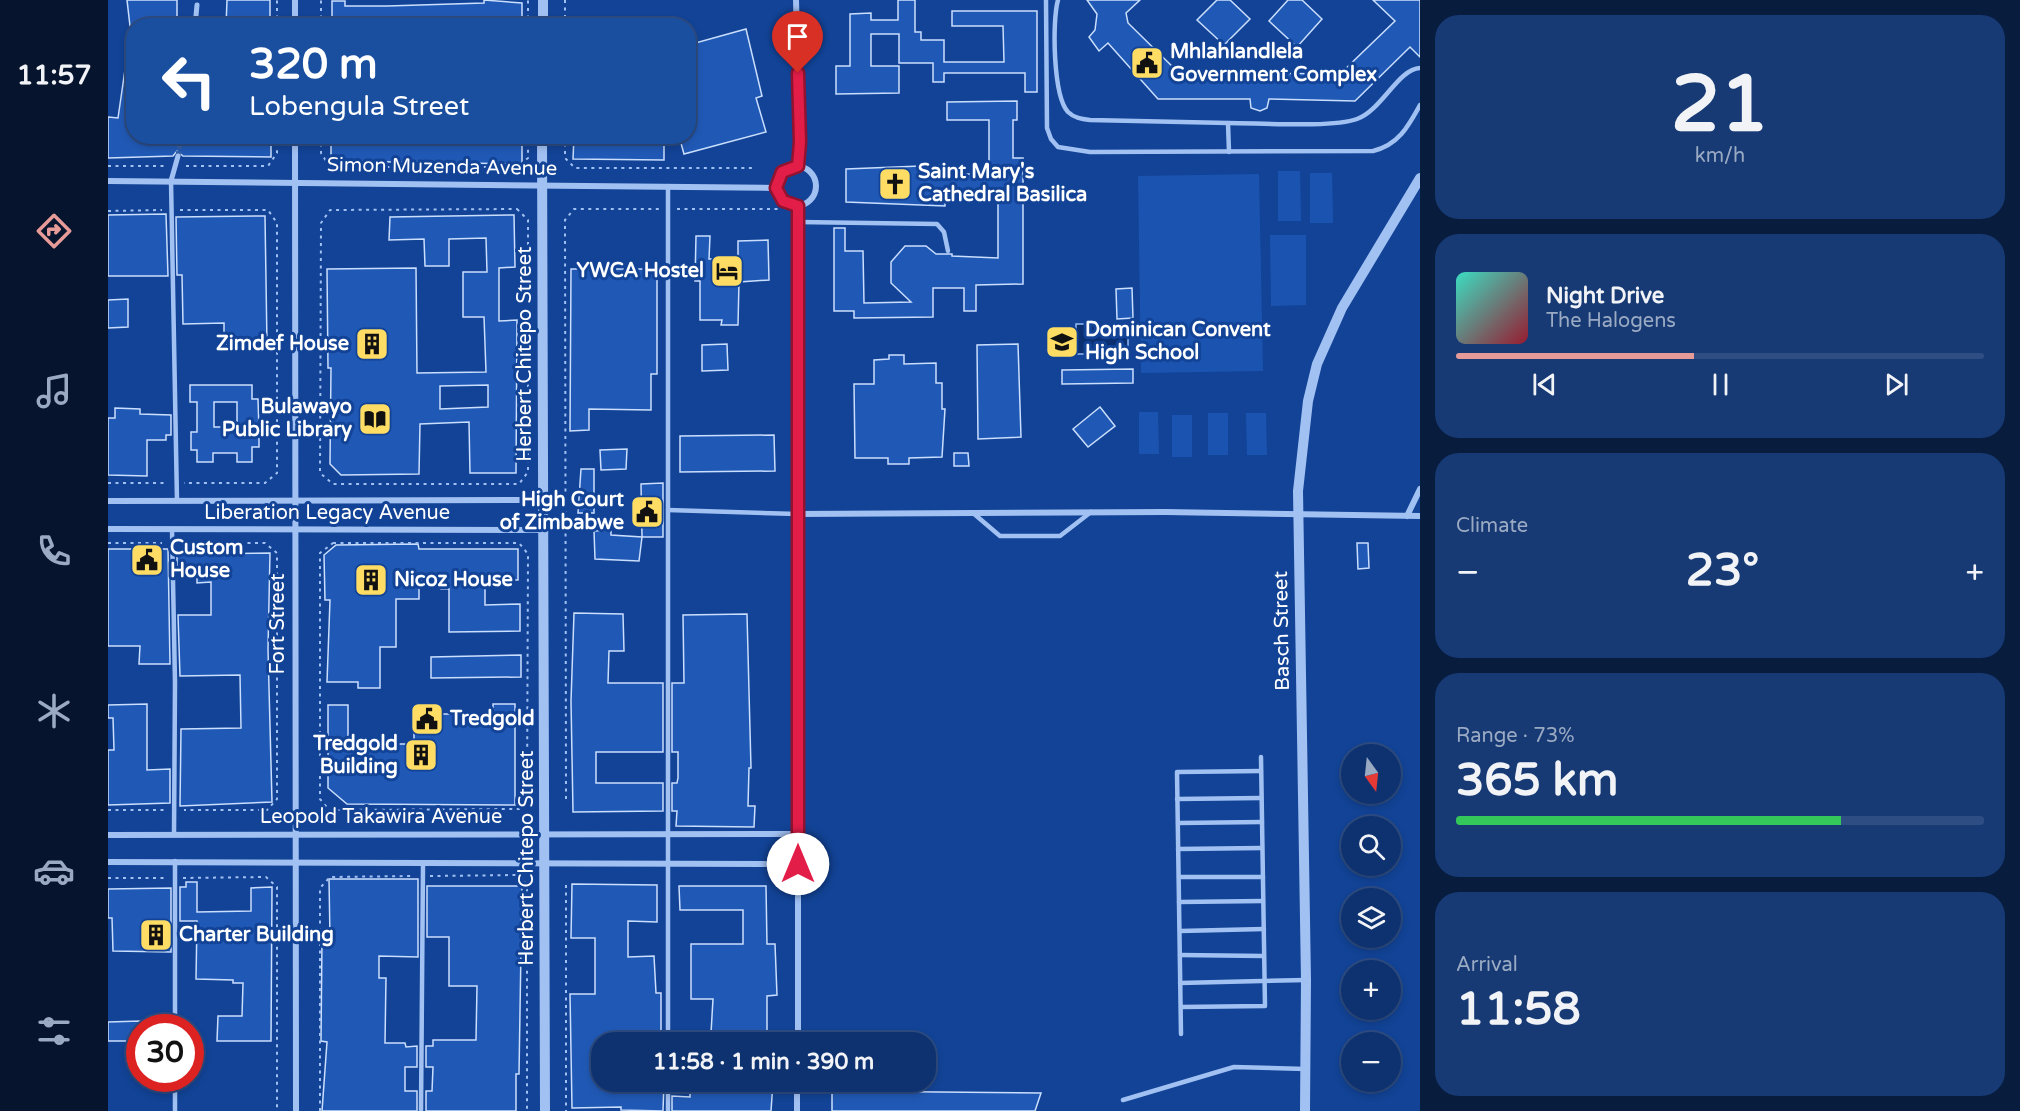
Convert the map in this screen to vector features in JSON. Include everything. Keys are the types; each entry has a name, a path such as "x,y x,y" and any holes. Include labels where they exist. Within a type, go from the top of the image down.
{"street":[{"path":"295,0 295,18"},
{"path":"543,0 543,18"},
{"path":"796,0 800,142 798,166"},
{"path":"196,18 197,5"},
{"name":"Fort Street","path":"295,144 296,1111"},
{"name":"Herbert Chitepo Street","path":"542,144 545,530 545,1111"},
{"path":"171,181 178,156"},
{"path":"798,166 806,168 816,182 812,198 798,206 783,201 776,188 782,172 798,166"},
{"name":"Basch Street","path":"1305,1111 1306,980 1298,490 1308,401 1317,364 1342,308 1420,178"},
{"name":"Simon Muzenda Avenue","path":"108,182 776,188"},
{"path":"798,206 798,1032"},
{"path":"1407,516 1420,489"},
{"name":"Liberation Legacy Avenue","path":"108,501 544,500"},
{"path":"797,514 1091,512 1420,516"},
{"name":"Liberation Legacy Avenue","path":"108,529 545,530"},
{"name":"Leopold Takawira Avenue","path":"108,836 295,833 798,834"},
{"path":"108,862 423,865 798,864"},
{"path":"797,1092 797,1111"}],"lane":[{"path":"1046,0 1047,128 1051,139 1058,147 1081,152 1372,151 1385,148 1404,133 1420,105"},
{"path":"1058,0 1055,42 1060,94 1069,113 1078,118 1228,123 1352,121 1371,113 1407,72 1420,68"},
{"path":"1228,123 1229,152"},
{"path":"171,181 177,501"},
{"path":"668,186 668,1032"},
{"path":"798,222 936,224 944,232 948,251"},
{"path":"668,510 797,514"},
{"path":"973,513 1000,536 1060,536 1091,512"},
{"path":"172,529 175,683 174,834"},
{"path":"1181,1008 1265,1006 1261,757"},
{"path":"1181,1034 1177,772 1261,771"},
{"path":"1177,799 1261,798"},
{"path":"1178,823 1262,822"},
{"path":"1178,849 1262,848"},
{"path":"175,861 175,1014"},
{"path":"421,1111 423,865"},
{"path":"1179,877 1263,878"},
{"path":"1179,902 1263,901"},
{"path":"1180,931 1264,929"},
{"path":"1180,956 1264,956"},
{"path":"1180,983 1306,980"},
{"path":"1123,1100 1234,1067 1305,1069"},
{"path":"175,1092 175,1111"},
{"path":"668,1092 669,1111"}],"path":[{"path":"277,0 277,18"},
{"path":"321,0 321,18"},
{"path":"528,0 528,18"},
{"path":"565,0 565,18"},
{"path":"108,166 268,166 277,153 277,144"},
{"path":"321,144 321,153 330,167 517,167 528,158 528,144"},
{"path":"565,144 565,158 575,168 753,168"},
{"path":"517,209 528,220 528,472 519,484 333,484 320,473 321,223 330,210 517,209"},
{"path":"566,800 565,220 574,209 780,209"},
{"path":"108,211 268,210 277,223 277,473 265,483 108,483"},
{"path":"108,543 265,543 277,553 277,799 267,810 108,810"},
{"path":"333,543 519,543 528,554 527,800 519,809 329,810 320,799 320,553 333,543"},
{"path":"108,878 266,877 277,887 277,1111"},
{"path":"566,885 566,1111"}],"shaded area":[{"path":"1278,171 1300,171 1301,221 1278,221"},
{"path":"1310,173 1332,173 1333,223 1310,223"},
{"path":"1259,174 1263,371 1141,373 1138,176"},
{"path":"1270,235 1306,235 1306,305 1271,306"},
{"path":"1076,324 1128,324 1128,354 1076,354"},
{"path":"1139,412 1158,412 1159,454 1139,454"},
{"path":"1208,413 1228,413 1228,455 1208,455"},
{"path":"1246,413 1266,413 1267,455 1247,455"},
{"path":"1172,415 1192,415 1192,457 1172,457"}],"building":[{"path":"127,0 177,0 177,18 129,18"},
{"path":"227,0 270,0 270,18 226,18"},
{"path":"484,0 522,3 522,18 332,18 332,1 345,1 345,6 484,3"},
{"path":"898,0 915,0 915,32 921,32 921,40 944,40 944,62 1004,62 1003,26 952,26 952,11 1037,11 1037,92 1025,92 1025,73 944,73 944,82 933,82 933,63 899,63 899,34 871,34 871,66 899,66 899,93 836,94 836,66 850,66 850,14 871,13 871,20 898,20"},
{"name":"Mhlahlandlela Government Complex","path":"1087,0 1140,0 1126,13 1128,23 1178,72 1340,74 1395,21 1373,0 1420,0 1420,57 1410,47 1355,101 1269,99 1267,108 1260,111 1251,108 1250,99 1158,99 1108,43 1099,51 1089,37 1095,30 1097,14"},
{"path":"1217,0 1230,0 1250,19 1224,45 1197,20"},
{"path":"1288,0 1302,0 1322,19 1297,47 1269,21"},
{"path":"746,29 762,96 756,98 766,132 684,154 681,144 696,144 696,43"},
{"path":"126,63 126,144 271,144 271,157 183,156 177,151 173,156 108,158 108,117 118,118"},
{"path":"1017,101 1017,120 1013,120 1013,158 1023,158 1023,284 976,285 976,311 964,311 964,288 933,288 933,317 854,318 854,311 834,311 834,228 845,228 845,251 863,251 864,303 911,302 891,283 891,262 905,246 926,246 936,254 998,258 998,200 945,200 945,206 846,202 846,169 945,165 945,174 989,174 989,120 947,120 947,102"},
{"path":"331,144 522,144 522,164 331,161"},
{"path":"574,144 664,144 664,160 573,159"},
{"path":"166,214 168,276 108,276 108,215"},
{"path":"514,215 515,267 499,268 499,321 517,320 516,473 470,473 469,422 420,424 419,474 341,475 330,464 331,368 328,368 327,269 416,268 417,373 486,372 484,317 463,317 463,272 487,272 486,238 449,239 449,266 425,266 424,239 389,240 390,217","holes":["488,385 488,407 440,409 440,386"]},
{"path":"265,216 267,344 224,345 224,323 183,324 182,275 177,275 176,217"},
{"path":"696,236 710,236 709,259 738,259 738,241 768,240 769,280 739,282 738,325 721,325 722,320 700,320 700,281 695,281"},
{"path":"571,269 657,269 657,374 651,374 651,410 589,409 589,430 570,431"},
{"path":"1132,288 1133,318 1117,319 1116,289"},
{"path":"128,299 128,327 108,328 108,300"},
{"path":"727,344 728,370 702,371 702,345"},
{"path":"1018,344 1021,437 978,439 977,345"},
{"path":"889,355 904,355 904,364 936,363 936,383 942,383 942,409 945,409 942,457 909,458 909,464 888,464 888,458 855,458 854,384 874,384 874,360 889,359"},
{"path":"1133,369 1133,383 1062,384 1062,370"},
{"path":"190,385 252,385 252,399 258,399 259,447 252,447 252,462 237,462 237,453 213,453 213,462 197,462 197,450 191,450 191,432 197,432 197,402 190,402","holes":["214,402 237,402 237,427 214,427"]},
{"path":"1100,407 1115,426 1088,447 1073,429"},
{"path":"115,408 140,409 140,414 171,415 171,435 166,435 166,440 147,440 147,476 108,475 108,418 115,418"},
{"path":"774,435 775,471 680,472 680,436"},
{"path":"627,449 626,469 601,470 600,450"},
{"path":"954,453 968,453 969,466 954,466"},
{"path":"581,469 594,469 594,513 578,513"},
{"path":"663,483 663,537 642,537 641,484"},
{"path":"611,530 611,535 642,537 639,561 595,559 594,531"},
{"path":"1357,543 1368,543 1369,568 1358,569"},
{"path":"418,544 419,549 518,549 518,580 485,579 485,605 520,604 520,631 449,632 449,589 441,589 441,580 419,580 419,599 396,599 396,647 380,647 380,688 358,688 358,682 327,682 330,600 325,600 324,555 336,545"},
{"path":"108,549 168,549 170,664 139,664 140,646 108,646"},
{"path":"270,553 268,649 272,802 180,806 181,729 241,728 240,675 180,676 178,615 211,615 211,582 197,583 197,571 177,571 177,554"},
{"path":"574,613 623,614 624,651 609,651 608,683 663,683 663,752 596,752 596,783 663,783 663,811 573,812 571,701"},
{"path":"747,614 751,768 749,768 748,806 755,806 754,827 676,826 677,811 672,811 672,783 677,783 678,778 678,752 672,752 672,683 684,683 683,615"},
{"path":"521,655 521,677 431,678 431,657"},
{"path":"147,704 147,770 170,769 170,803 108,805 108,750 114,750 113,718 108,718 108,705"},
{"name":"Tredgold Building","path":"493,704 515,704 515,805 347,804 328,788 328,705 348,705 348,744 414,744 414,714 493,714"},
{"path":"329,879 418,879 418,957 379,956 379,978 386,978 385,1043 405,1043 406,1047 417,1046 417,1067 405,1067 405,1091 417,1091 417,1111 322,1111 327,1042 321,1041 322,939 330,939"},
{"path":"186,882 197,882 197,912 251,911 251,888 272,887 271,1041 217,1041 218,1016 242,1016 243,983 233,983 233,980 196,979 197,921 180,921 180,887 186,887"},
{"path":"572,884 657,885 657,922 628,921 628,957 654,956 656,993 661,993 661,1032 591,1032 591,1092 664,1092 663,1111 621,1110 621,1107 572,1108 570,994 595,994 595,938 571,938"},
{"path":"427,886 522,886 519,1074 516,1074 516,1111 426,1111 426,1091 432,1091 433,1067 426,1067 426,1046 433,1046 433,1040 476,1040 477,986 449,986 449,937 427,937"},
{"path":"679,886 766,886 767,944 775,944 777,995 767,996 767,1032 711,1032 713,999 691,999 691,944 743,944 743,910 680,910"},
{"name":"Charter Building","path":"171,888 171,952 113,951 112,918 108,918 108,889"},
{"path":"126,1021 126,1041 108,1041 108,1022"},
{"path":"690,1092 772,1092 771,1111 672,1111 672,1096 690,1097"},
{"path":"832,1092 1041,1093 1035,1111 832,1111"}],"tunnel":[{"path":"178,156 180,144"}],"place":[{"name":"Mhlahlandlela Government Complex","path":"1147,63"},
{"name":"Saint Mary's Cathedral Basilica","path":"895,184"},
{"name":"YWCA Hostel","path":"727,271"},
{"name":"Dominican Convent High School","path":"1062,342"},
{"name":"Zimdef House","path":"372,344"},
{"name":"Bulawayo Public Library","path":"375,419"},
{"name":"High Court of Zimbabwe","path":"647,512"},
{"name":"Custom House","path":"147,560"},
{"name":"Nicoz House","path":"371,580"},
{"name":"Tredgold","path":"427,719"},
{"name":"Tredgold Building","path":"421,755"},
{"name":"Charter Building","path":"156,935"}],"route":[{"path":"798,73 800,142 798,166 789,167 782,172 777,180 776,188 783,201 798,206 798,864"}]}
